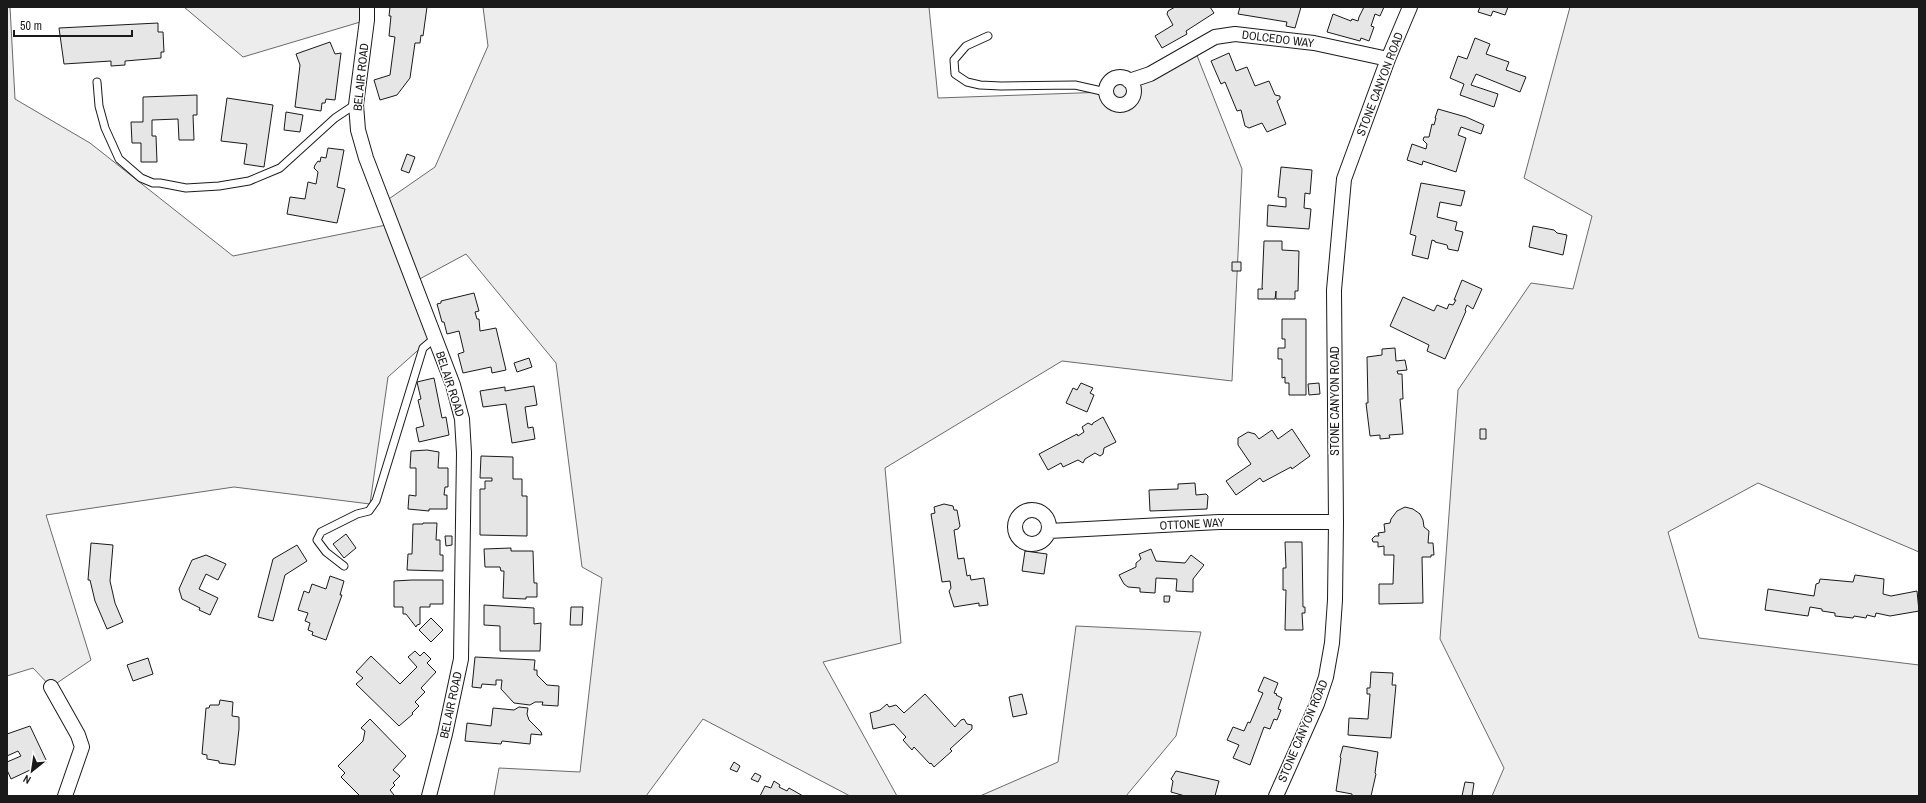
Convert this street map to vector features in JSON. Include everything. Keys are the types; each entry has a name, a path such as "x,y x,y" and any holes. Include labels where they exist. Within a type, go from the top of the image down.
{"street":[{"name":"BEL AIR ROAD","path":"367,7 367,20 356,104 358,130 366,158 453,385 462,419 464,453 461,659 445,734 429,796"},
{"name":"STONE CANYON ROAD","path":"1276,796 1316,704 1326,677 1332,643 1335,600 1336,522 1334,290 1344,179 1388,59 1410,7"},
{"name":"DOLCEDO WAY","path":"1106,92 1108,85 1115,78 1121,77 1130,81 1150,74 1215,38 1235,34 1314,43 1388,59"},
{"path":"1106,92 1108,98 1116,104 1127,102 1133,94 1134,89 1130,81"},
{"name":"OTTONE WAY","path":"1049,530 1219,522 1336,522"},
{"path":"51,686 78,735 82,747 65,796"}],"lane":[{"path":"988,36 966,46 954,60 955,74 966,82 1001,86 1075,85 1106,92"},
{"path":"97,82 99,106 119,160 141,178 153,183 186,188 219,186 249,181 280,168 336,118 356,104"},
{"path":"344,566 326,552 317,540 321,532 357,514 369,511 376,501 423,348 435,338"}],"shaded area":[{"path":"7,7 10,7 15,99 90,143 233,256 391,224 383,203 435,167 488,46 483,7 929,7 938,98 1106,92 1108,85 1115,78 1126,78 1194,48 1242,169 1232,381 1062,361 885,468 901,643 823,662 897,796 850,796 703,719 646,796 494,796 499,768 580,772 602,578 582,567 556,363 466,254 414,282 434,336 388,377 370,504 234,487 46,515 91,660 51,687 33,668 7,676"},
{"path":"184,7 367,7 367,20 243,57"},
{"path":"1570,7 1919,7 1919,552 1758,483 1668,532 1699,638 1919,665 1919,796 1492,796 1504,768 1440,639 1458,390 1531,283 1573,289 1592,216 1524,178"},
{"path":"1076,626 1201,632 1176,736 1126,796 980,796 1058,762"}],"building":[{"path":"390,7 427,7 423,36 421,35 420,43 415,43 410,78 397,95 380,100 374,80 390,75 395,37 389,36 391,16 389,16"},
{"path":"1175,7 1210,7 1214,13 1186,31 1187,34 1162,48 1155,36 1173,25 1167,14 1168,11"},
{"path":"1240,7 1301,7 1295,28 1286,26 1287,22 1238,14"},
{"path":"1364,7 1384,7 1380,16 1375,14 1371,26 1374,27 1369,41 1361,38 1360,41 1327,32 1333,14 1351,21 1352,19 1358,21"},
{"path":"1480,7 1508,7 1505,15 1493,11 1491,16 1478,12"},
{"path":"158,23 158,32 163,32 164,52 161,52 161,58 125,61 125,65 111,66 111,61 64,64 59,28"},
{"path":"1475,38 1490,44 1486,54 1509,62 1506,70 1526,77 1520,92 1476,74 1471,85 1498,94 1494,107 1460,95 1464,84 1450,78 1458,56 1467,59"},
{"path":"330,42 335,54 341,53 335,100 326,99 325,103 322,103 321,111 295,107 300,65 296,54"},
{"path":"1229,53 1236,71 1247,67 1255,86 1269,81 1275,95 1280,96 1280,99 1277,101 1286,124 1267,132 1262,123 1249,128 1245,126 1241,110 1237,111 1225,82 1221,84 1211,61"},
{"path":"197,95 197,115 193,115 194,140 179,140 178,119 152,120 152,136 156,136 157,162 141,162 141,143 132,143 131,122 143,122 143,97"},
{"path":"227,98 273,105 264,167 244,164 247,144 221,141"},
{"path":"1438,109 1466,117 1484,125 1481,134 1461,127 1458,135 1466,138 1456,172 1423,161 1422,165 1407,160 1412,144 1426,149 1427,144 1423,140 1424,137 1429,137"},
{"path":"286,112 303,115 300,132 284,130"},
{"path":"328,148 344,150 337,187 345,189 337,223 287,214 290,197 305,199 308,182 316,184 318,172 314,168 315,165 318,161 320,162 321,157 326,158"},
{"path":"407,154 415,157 409,173 401,170"},
{"path":"1281,167 1312,170 1310,194 1305,193 1304,208 1311,209 1309,229 1267,226 1268,205 1286,207 1286,198 1278,197"},
{"path":"1421,183 1465,191 1461,206 1440,202 1437,217 1457,222 1455,230 1463,232 1458,251 1448,249 1447,245 1432,240 1428,259 1412,255 1416,236 1410,234"},
{"path":"1533,226 1554,230 1557,233 1567,235 1563,255 1529,247"},
{"path":"1264,241 1282,241 1282,250 1299,251 1298,291 1295,291 1295,299 1276,299 1276,291 1275,299 1258,299 1258,289 1263,289"},
{"path":"1232,262 1241,262 1241,271 1232,271"},
{"path":"1462,280 1482,289 1473,309 1467,305 1466,311 1445,359 1427,351 1429,345 1390,326 1403,297 1434,311 1437,305 1447,309 1449,304 1453,305 1456,300 1454,300"},
{"path":"474,293 479,311 475,312 477,319 479,319 480,331 496,328 506,370 492,373 491,367 463,373 458,354 464,352 459,331 447,334 437,304 441,303 441,301"},
{"path":"1282,319 1306,319 1306,395 1289,395 1289,383 1285,383 1285,377 1282,378 1282,359 1278,359 1278,348 1285,348 1285,339 1282,339"},
{"path":"1395,348 1396,361 1405,360 1407,370 1397,371 1398,374 1402,374 1403,399 1400,399 1403,434 1389,435 1390,438 1380,439 1380,435 1370,436 1366,403 1368,403 1367,357 1382,355 1382,349"},
{"path":"529,358 532,367 517,372 514,363"},
{"path":"434,378 442,418 446,417 449,435 419,442 416,428 424,426 418,400 421,399 417,382"},
{"path":"1081,383 1093,388 1090,393 1094,395 1087,412 1066,403 1073,388 1077,390"},
{"path":"1319,383 1320,394 1309,395 1308,384"},
{"path":"534,386 537,405 525,407 528,428 533,427 535,439 512,443 506,404 483,407 480,391 505,387 505,391"},
{"path":"1103,417 1116,442 1104,448 1103,454 1100,456 1095,453 1085,459 1083,463 1078,460 1063,467 1061,463 1048,470 1039,454 1077,434 1078,436 1084,432 1082,427 1088,423 1092,425"},
{"path":"1292,429 1310,456 1292,469 1291,467 1263,482 1260,478 1236,495 1226,481 1251,464 1238,445 1238,438 1248,432 1255,434 1259,439 1272,430 1278,439"},
{"path":"1480,429 1486,429 1486,439 1480,439"},
{"path":"427,450 439,452 438,468 448,468 448,487 445,487 444,495 447,495 447,509 429,509 429,511 408,509 409,495 416,496 416,468 410,468 411,451"},
{"path":"481,456 513,457 513,479 522,479 522,496 527,496 527,536 480,535 480,489 485,489 485,481 492,481 492,478 480,478"},
{"path":"1195,483 1196,495 1206,494 1208,496 1207,509 1150,511 1149,490 1178,489 1178,484"},
{"path":"944,504 953,506 954,510 957,510 960,526 958,529 954,530 958,559 964,558 967,576 970,575 971,580 984,578 988,605 979,606 979,603 954,607 949,591 951,588 950,581 942,582 931,514 935,513 934,507"},
{"path":"1405,507 1413,509 1420,514 1424,527 1429,531 1428,543 1433,543 1434,555 1431,555 1431,557 1422,557 1423,603 1379,604 1379,584 1393,584 1394,555 1384,555 1384,546 1378,547 1378,542 1373,542 1372,539 1375,536 1379,536 1378,533 1385,532 1384,524 1390,523 1397,511"},
{"path":"437,523 436,540 440,540 440,555 443,555 443,571 407,570 408,554 412,554 413,524"},
{"path":"346,534 356,548 344,558 333,544"},
{"path":"445,536 452,536 452,545 446,546"},
{"path":"1285,542 1302,542 1303,607 1305,607 1305,613 1302,613 1303,630 1285,630 1286,590 1283,590 1283,568 1286,568"},
{"path":"91,543 113,545 110,581 115,603 123,622 107,629 95,601 90,580 88,580"},
{"path":"297,545 307,561 285,575 273,621 258,617 273,559"},
{"path":"511,548 511,551 533,551 534,583 537,583 537,597 526,597 526,599 503,598 504,571 501,571 500,567 485,567 484,549"},
{"path":"1151,549 1156,561 1185,563 1191,555 1204,565 1193,579 1193,592 1176,591 1177,579 1156,578 1155,593 1140,592 1140,588 1128,587 1124,584 1119,575 1136,567 1136,563 1141,559 1139,554"},
{"path":"1025,551 1047,554 1044,574 1022,571"},
{"path":"206,555 226,564 218,580 206,574 199,589 218,598 210,615 182,599 179,589 192,560"},
{"path":"1855,575 1884,579 1883,594 1891,596 1917,591 1919,611 1890,616 1876,613 1875,617 1867,615 1866,618 1854,616 1853,618 1835,616 1835,613 1810,607 1808,616 1765,610 1768,589 1814,596 1816,584 1819,583 1820,579 1853,582"},
{"path":"330,576 344,581 340,595 342,595 326,640 312,635 313,632 308,630 310,623 305,621 308,613 298,610 304,591 309,593 312,584 326,589"},
{"path":"443,580 443,604 430,604 430,607 420,607 420,624 416,627 406,614 403,614 403,607 394,607 394,581"},
{"path":"1164,596 1170,596 1169,602 1164,602"},
{"path":"484,605 534,608 534,624 541,623 540,651 500,651 500,626 484,625"},
{"path":"571,607 583,607 582,625 570,625"},
{"path":"431,618 443,630 431,642 419,630"},
{"path":"415,651 420,656 424,652 431,659 427,663 436,672 421,688 425,692 415,702 419,706 412,713 413,714 399,726 356,684 363,678 356,672 371,656 400,684 417,667 408,657"},
{"path":"475,657 535,660 534,670 537,670 537,675 547,685 559,686 558,706 542,705 543,702 535,702 530,705 514,703 501,689 502,680 496,680 496,685 482,684 481,688 472,687"},
{"path":"148,658 153,674 133,681 127,665"},
{"path":"1371,672 1393,673 1392,685 1396,685 1391,738 1348,735 1349,718 1368,719 1370,694 1367,694 1367,688 1370,688"},
{"path":"1264,677 1278,683 1274,693 1282,698 1278,709 1281,710 1277,720 1274,719 1270,729 1264,727 1250,765 1233,758 1239,745 1227,740 1233,727 1244,731 1248,722 1250,723 1263,693 1258,691"},
{"path":"925,694 955,727 961,720 964,719 967,724 972,725 972,729 950,749 952,751 934,767 914,747 912,750 903,740 906,737 894,724 873,729 870,713 880,710 887,704 889,707 896,705 904,713"},
{"path":"1022,694 1027,714 1013,717 1009,697"},
{"path":"220,700 233,702 232,716 239,717 235,765 219,763 219,761 207,759 207,755 202,754 206,708 209,708 210,705 219,705"},
{"path":"519,707 528,708 527,714 529,720 541,732 542,735 531,734 530,744 502,741 501,744 465,741 467,723 491,726 493,708 514,710"},
{"path":"370,719 406,756 393,770 400,776 393,783 395,785 390,790 394,795 392,796 360,796 341,777 345,773 338,766 363,741 365,731 361,728"},
{"path":"30,726 47,762 11,779 7,770 7,762 21,756 18,751 7,756 7,734"},
{"path":"1343,746 1378,752 1376,774 1371,796 1352,796 1352,794 1336,791 1340,757"},
{"path":"734,762 740,766 737,772 730,769"},
{"path":"1176,771 1219,781 1215,796 1185,796 1171,792 1173,781 1171,779"},
{"path":"755,773 761,776 758,782 751,779"},
{"path":"774,781 780,785 779,787 787,791 789,788 803,796 760,796 765,786 771,788"},
{"path":"1465,782 1474,783 1472,796 1462,796"}]}
